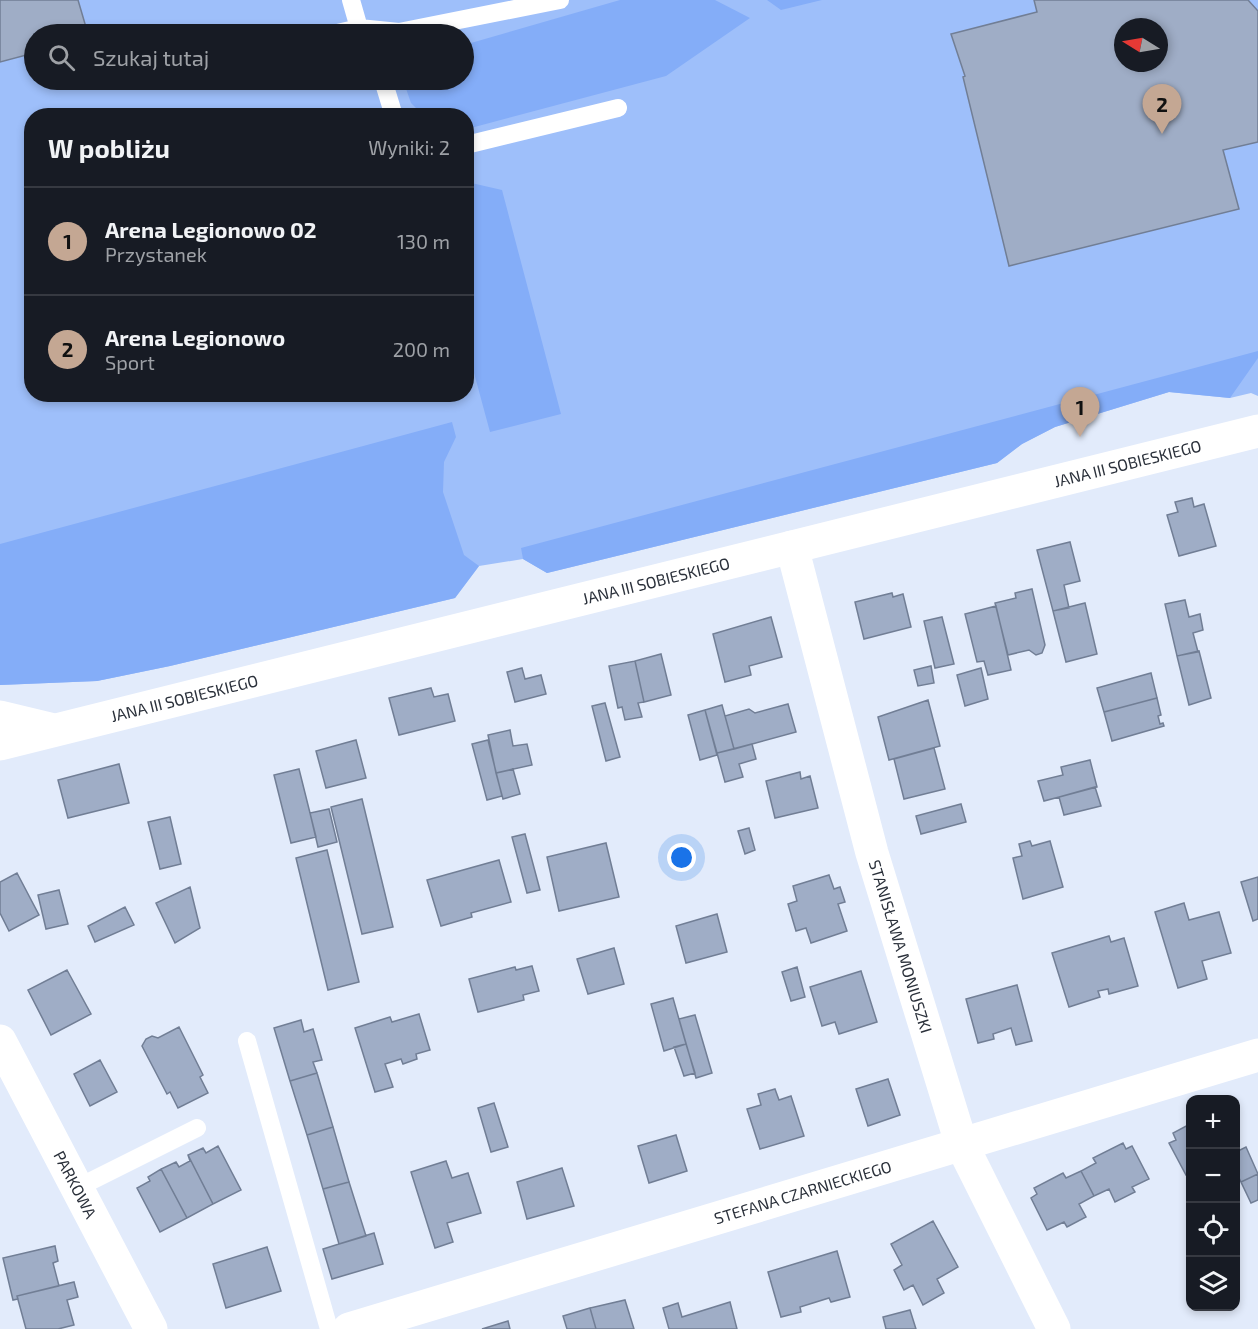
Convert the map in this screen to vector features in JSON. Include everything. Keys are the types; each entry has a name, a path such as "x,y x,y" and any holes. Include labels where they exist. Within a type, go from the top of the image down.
{"street":[{"name":"JANA III SOBIESKIEGO","path":"0,744 1258,431"},
{"name":"STANISŁAWA MONIUSZKI","path":"792,547 872,853 961,1143 1054,1329"},
{"name":"JANA III SOBIESKIEGO","path":"0,717 54,730"},
{"name":"PARKOWA","path":"0,1041 151,1329"},
{"name":"STEFANA CZARNIECKIEGO","path":"349,1329 1258,1055"}],"lane":[{"path":"351,0 358,24"},
{"path":"439,24 560,0"},
{"path":"386,90 392,108"},
{"path":"474,143 618,108"},
{"path":"247,1041 329,1329"},
{"path":"77,1188 197,1128"}],"shaded area":[{"path":"0,0 1258,0 1258,396 1251,393 1230,398 1169,392 1055,427 1022,444 997,463 547,573 523,559 479,566 455,598 170,666 97,681 0,685"},
{"path":"620,0 715,0 750,18 666,76 474,127 474,108 416,108 411,103 406,90 474,90 474,42"},
{"path":"767,0 822,0 781,10"},
{"path":"474,184 502,190 561,414 490,432 474,373"},
{"path":"1258,351 1258,358 1230,398 1169,392 1055,427 1022,444 997,463 547,573 523,559 521,548"},
{"path":"452,422 456,437 444,462 443,492 464,555 479,566 455,598 170,666 97,681 0,685 0,544"}],"building":[{"path":"0,0 78,0 85,24 24,24 24,56 0,62"},
{"path":"1034,0 1248,0 1258,11 1258,142 1223,150 1239,209 1009,266 963,77 965,76 951,34 1037,12"},
{"path":"1192,498 1194,507 1204,504 1216,546 1179,556 1167,515 1178,512 1175,502"},
{"path":"1070,542 1080,581 1064,585 1069,608 1053,611 1037,550"},
{"path":"1032,589 1045,645 1042,653 1036,655 1029,650 1008,655 995,603 1016,598 1015,593"},
{"path":"892,593 893,597 903,594 911,627 864,639 855,602"},
{"path":"1185,600 1189,617 1200,614 1203,630 1193,633 1198,652 1177,656 1165,604"},
{"path":"1085,603 1097,654 1066,662 1053,611"},
{"path":"996,606 1011,670 988,675 984,661 977,662 965,614"},
{"path":"771,617 782,657 749,666 751,675 725,682 713,634"},
{"path":"942,617 954,664 935,668 924,621"},
{"path":"1199,651 1211,698 1189,705 1177,656"},
{"path":"661,654 671,695 644,702 635,661"},
{"path":"635,661 644,702 638,703 642,717 625,720 622,707 618,708 609,666"},
{"path":"931,666 934,683 918,686 914,670"},
{"path":"522,668 525,679 541,675 546,694 515,702 507,672"},
{"path":"981,668 988,699 965,706 957,675"},
{"path":"1151,673 1157,698 1104,712 1097,688"},
{"path":"431,688 434,697 448,694 455,721 399,735 389,698"},
{"path":"1157,698 1161,715 1158,716 1160,724 1163,723 1164,726 1112,741 1104,712"},
{"path":"928,700 940,746 889,760 878,717"},
{"path":"605,703 620,757 606,761 592,706"},
{"path":"788,704 796,732 734,749 725,716 749,709 755,713"},
{"path":"722,705 734,749 717,753 705,710"},
{"path":"705,710 717,755 700,760 688,715"},
{"path":"510,730 513,746 527,744 532,765 496,773 488,735"},
{"path":"356,740 366,778 326,788 316,751"},
{"path":"488,740 502,796 487,800 472,744"},
{"path":"752,744 756,759 739,764 743,777 725,782 717,753"},
{"path":"934,748 945,789 904,799 894,759"},
{"path":"1090,760 1097,787 1044,801 1038,781 1063,775 1061,767"},
{"path":"119,764 129,803 68,818 58,780"},
{"path":"299,769 316,837 291,843 274,775"},
{"path":"513,769 520,794 503,799 496,773"},
{"path":"800,772 801,779 810,776 818,808 775,818 766,781"},
{"path":"1095,787 1101,806 1064,815 1059,797"},
{"path":"362,799 393,927 362,934 331,807"},
{"path":"961,804 966,822 921,834 916,816"},
{"path":"329,809 337,842 318,847 310,813"},
{"path":"170,817 181,864 160,869 148,822"},
{"path":"749,828 755,850 745,854 738,831"},
{"path":"525,834 540,890 527,893 512,837"},
{"path":"1030,841 1032,846 1050,841 1063,887 1023,899 1013,858 1022,856 1019,844"},
{"path":"606,843 619,897 559,911 547,857"},
{"path":"327,850 359,982 328,990 296,858"},
{"path":"499,860 511,902 471,913 472,917 441,926 427,880"},
{"path":"17,873 39,915 9,931 0,913 0,882"},
{"path":"829,875 834,889 840,887 845,902 838,904 847,931 811,943 806,928 796,931 788,904 797,901 793,886"},
{"path":"1258,877 1258,919 1253,921 1241,882"},
{"path":"190,887 200,928 175,943 156,903"},
{"path":"59,890 68,924 46,929 38,895"},
{"path":"1184,903 1189,920 1219,912 1231,953 1202,961 1207,979 1178,988 1155,912"},
{"path":"125,907 134,925 95,942 88,926"},
{"path":"717,914 727,952 686,963 676,926"},
{"path":"1109,936 1111,942 1124,938 1138,986 1109,994 1108,989 1098,991 1100,997 1069,1007 1052,953"},
{"path":"614,948 624,984 588,994 577,959"},
{"path":"532,966 539,991 523,995 524,1000 478,1012 469,979 515,967 516,970"},
{"path":"797,967 805,997 791,1001 782,972"},
{"path":"67,970 91,1014 51,1035 28,990"},
{"path":"861,971 877,1022 839,1034 835,1022 822,1026 810,987"},
{"path":"1017,985 1032,1041 1016,1045 1011,1028 993,1034 994,1039 978,1043 966,999"},
{"path":"673,998 686,1044 664,1051 651,1004"},
{"path":"419,1014 430,1050 416,1054 417,1059 403,1064 401,1059 385,1064 393,1087 375,1092 355,1028 390,1017 392,1022"},
{"path":"695,1015 712,1073 696,1078 679,1019"},
{"path":"301,1020 304,1032 313,1029 322,1060 313,1062 317,1073 290,1081 274,1028"},
{"path":"179,1027 203,1075 200,1077 208,1093 178,1108 170,1092 167,1094 142,1046 146,1039 152,1036 158,1038"},
{"path":"686,1044 695,1073 684,1076 674,1047"},
{"path":"100,1060 117,1092 90,1106 74,1074"},
{"path":"317,1073 333,1127 307,1135 290,1081"},
{"path":"888,1079 900,1115 868,1126 856,1089"},
{"path":"775,1089 779,1100 791,1096 804,1136 760,1149 747,1109 761,1105 758,1094"},
{"path":"494,1103 508,1147 491,1152 478,1108"},
{"path":"1186,1126 1186,1175 1169,1143 1176,1140 1173,1133"},
{"path":"333,1127 349,1182 323,1189 307,1135"},
{"path":"676,1135 687,1171 649,1183 638,1146"},
{"path":"1123,1143 1126,1149 1132,1146 1149,1179 1132,1187 1135,1192 1115,1202 1109,1189 1094,1196 1081,1171 1096,1163 1093,1158"},
{"path":"218,1146 241,1190 213,1204 188,1155 203,1148 206,1153"},
{"path":"1246,1147 1258,1174 1241,1182 1240,1180 1240,1150"},
{"path":"188,1155 213,1204 187,1218 161,1169 176,1162 179,1167 190,1161"},
{"path":"446,1161 452,1178 468,1173 481,1213 447,1223 453,1242 435,1248 411,1172"},
{"path":"562,1168 574,1206 527,1219 517,1182"},
{"path":"161,1169 187,1218 160,1232 137,1188 150,1181 148,1177"},
{"path":"1081,1171 1094,1196 1079,1204 1086,1217 1067,1227 1064,1222 1047,1230 1031,1198 1037,1194 1034,1188 1063,1173 1066,1178"},
{"path":"1258,1174 1258,1200 1251,1203 1241,1182"},
{"path":"349,1182 366,1236 339,1244 323,1189"},
{"path":"933,1221 958,1267 937,1279 944,1293 923,1305 913,1285 904,1290 894,1270 902,1265 891,1244"},
{"path":"374,1233 383,1264 332,1279 323,1249"},
{"path":"55,1246 58,1261 53,1263 59,1286 17,1296 18,1299 13,1300 3,1258"},
{"path":"267,1247 281,1291 226,1308 213,1264"},
{"path":"837,1251 850,1297 831,1302 829,1298 800,1307 801,1312 781,1317 768,1272"},
{"path":"74,1282 78,1297 67,1300 74,1325 58,1329 26,1329 17,1296"},
{"path":"625,1300 634,1329 596,1329 590,1308"},
{"path":"730,1302 737,1329 669,1329 663,1308 678,1303 682,1317"},
{"path":"590,1308 596,1329 567,1329 563,1316"},
{"path":"910,1310 916,1329 886,1329 883,1317"},
{"path":"508,1321 510,1329 482,1329"}],"place":[{"name":"Arena Legionowo","path":"1162,134"},
{"name":"Arena Legionowo 02","path":"1080,437"}]}
